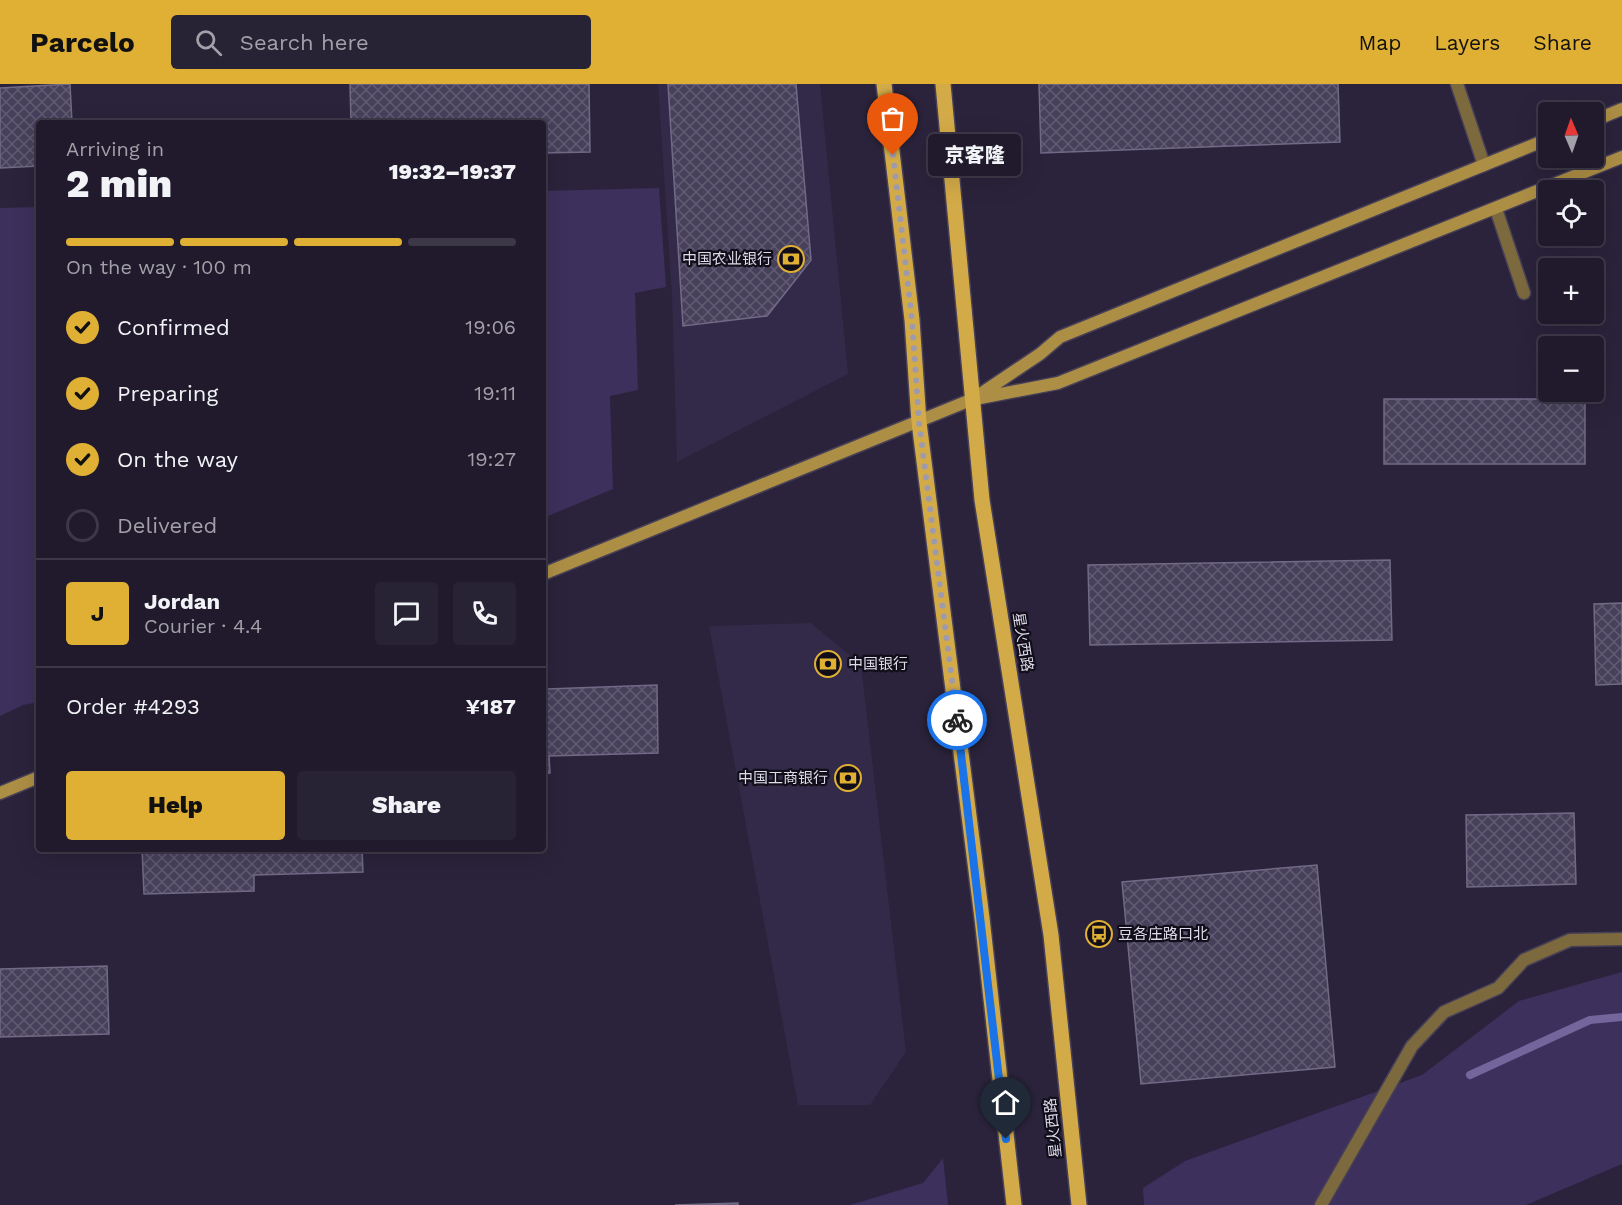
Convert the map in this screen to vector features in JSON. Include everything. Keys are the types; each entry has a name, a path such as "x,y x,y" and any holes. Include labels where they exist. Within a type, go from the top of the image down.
{"main road":[{"path":"884,84 912,320 919,422 982,918 1014,1205"},
{"name":"星火西路","path":"943,84 982,500 1051,935 1079,1205"}],"street":[{"path":"1457,84 1484,165"},
{"path":"1604,117 1622,110"},
{"path":"546,573 973,399 1040,354 1060,337 1538,143"},
{"path":"973,399 1058,383 1622,157"},
{"path":"1496,209 1524,293"},
{"path":"0,793 36,778"},
{"path":"1321,1205 1412,1046 1444,1012 1498,988 1524,960 1570,940 1622,939"}],"shaded area":[{"path":"658,84 820,84 848,374 677,462 672,296"},
{"path":"659,188 666,287 635,293 638,390 610,396 613,489 546,517 546,191"},
{"path":"36,207 36,703 23,705 0,716 0,208"},
{"path":"811,623 861,665 906,1052 870,1105 798,1105 709,626"},
{"path":"1622,972 1622,1164 1526,1205 1144,1205 1143,1188 1185,1161 1422,1075 1519,1001"},
{"path":"943,1158 948,1205 850,1205 923,1183"}],"building":[{"path":"70,84 72,120 36,120 36,166 0,168 0,88"},
{"path":"350,84 589,84 590,152 546,153 546,120 351,120"},
{"path":"668,84 796,84 811,260 767,316 683,326"},
{"path":"1039,84 1338,84 1340,142 1041,153"},
{"path":"1384,399 1538,399 1538,402 1585,402 1585,464 1384,464"},
{"path":"1390,560 1392,640 1090,645 1088,565"},
{"path":"1622,603 1622,684 1596,685 1594,604"},
{"path":"657,685 658,753 549,756 550,773 546,773 547,689"},
{"path":"1574,813 1576,884 1467,887 1466,815"},
{"path":"142,852 362,852 363,872 254,875 254,891 144,894"},
{"path":"1317,865 1335,1067 1141,1084 1122,882"},
{"path":"107,966 109,1034 0,1037 0,969"},
{"path":"738,1203 738,1205 675,1205"}],"waterway":[{"path":"1470,1075 1590,1020 1622,1017"}],"way so far":[{"path":"893,155 912,320 919,422 957,720"}],"place":[{"name":"京客隆","path":"893,155"},
{"name":"中国农业银行","path":"791,259"},
{"name":"中国银行","path":"828,664"},
{"name":"中国工商银行","path":"848,778"},
{"name":"豆各庄路口北","path":"1099,934"}],"route":[{"path":"957,720 982,918 1006,1139"}]}
